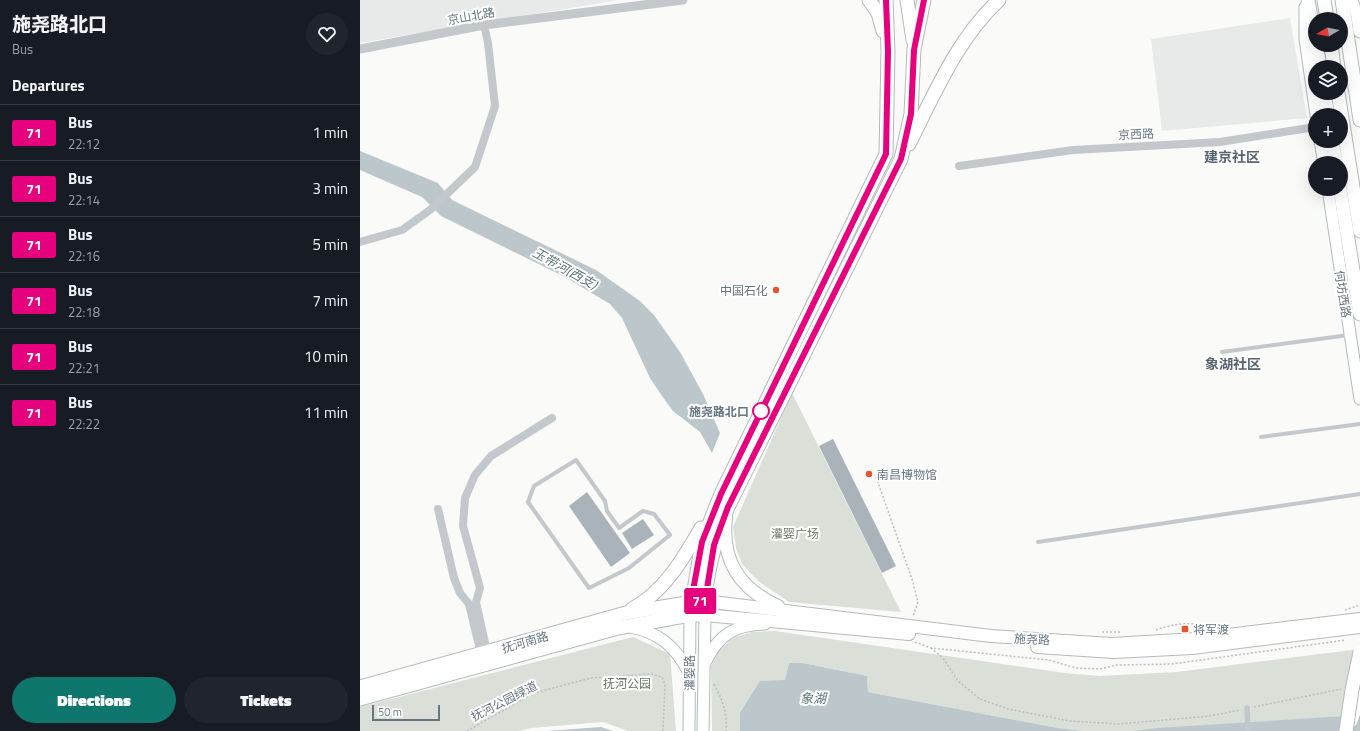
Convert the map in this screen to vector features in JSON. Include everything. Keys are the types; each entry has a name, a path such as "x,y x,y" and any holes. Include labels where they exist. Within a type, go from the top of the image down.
{"highway":[{"path":"869,0 878,13 888,51"},
{"path":"626,613 657,592 692,544 721,494 886,154 888,51 886,0"},
{"path":"907,0 914,50"},
{"path":"901,159 911,114 914,50 924,0"},
{"path":"705,615 705,601 714,545 728,507 901,159 960,45 982,16 999,0"},
{"path":"1306,0 1309,12"},
{"path":"1324,0 1326,12"},
{"path":"1342,0 1360,120"},
{"path":"1359,22 1360,31"},
{"path":"1339,100 1360,231"},
{"path":"1341,196 1360,314"},
{"path":"690,615 691,601 702,542 721,494"},
{"name":"抚河南路","path":"360,687 626,613 691,601 705,601"},
{"name":"抚河南路","path":"360,699 516,655 627,626 690,615 705,615"},
{"path":"1346,731 1352,690 1360,652"},
{"path":"1346,731 1360,694"}],"main road":[{"path":"1306,0 1305,40 1315,108"},
{"path":"1354,0 1359,22"},
{"name":"何坊西路","path":"1329,196 1360,398"},
{"path":"728,507 725,530 729,557 733,568 739,578 753,592 788,616"},
{"name":"施尧路","path":"705,601 788,616 993,644 1114,652 1192,648 1360,627"},
{"name":"灌婴路","path":"689,731 688,671 690,615"},
{"name":"施尧路","path":"705,615 788,616 991,636 1112,644 1195,639 1360,619"},
{"name":"灌婴路","path":"703,731 705,615"},
{"path":"704,665 712,649 726,634 745,626 788,616"},
{"path":"627,626 646,630 661,638 674,648 688,671"}],"street":[{"name":"京山北路","path":"360,49 484,25 683,0"},
{"path":"360,242 402,230 430,210 453,190 475,167 495,106 488,43 484,25"},
{"name":"京西路","path":"959,166 1073,150 1220,142 1308,128"},
{"path":"484,653 476,602 480,588 463,526 465,498 474,475 491,456 552,418"},
{"path":"438,509 454,578 460,593 469,604 484,653"},
{"path":"1247,708 1248,731"}],"lane":[{"path":"1222,352 1350,335"},
{"path":"1261,437 1360,424"},
{"path":"576,460 605,501 607,511 619,528 643,511 654,514 670,535 628,568 589,588 528,502 534,486 576,460"},
{"path":"1038,542 1360,494"}],"path":[{"path":"876,477 918,602 911,621"},
{"path":"1341,611 1360,605"},
{"path":"1151,632 1170,625 1198,624 1213,629"},
{"path":"1095,632 1124,632"},
{"path":"931,648 944,658 958,681 980,699 1008,709 1070,721 1119,724 1210,716 1345,688"},
{"path":"704,665 721,698 726,713 726,731"},
{"name":"抚河公园绿道","path":"467,731 534,693 591,678 651,674 662,677 665,684 663,730"}],"shaded area":[{"path":"360,0 619,0 360,43"},
{"path":"1290,18 1307,118 1162,131 1151,39"}],"green space":[{"name":"灌婴广场","path":"792,393 901,612 789,602 758,581 742,564 736,548 733,527"},
{"path":"775,631 1065,673 1099,676 1177,672 1360,649 1360,715 1131,731 1083,731 1058,728 868,692 867,676 803,663 789,663 785,680 740,713 740,731 712,731 711,666 719,650 733,638 752,632"},
{"name":"抚河公园","path":"633,637 670,654 676,731 628,731 603,722 531,728 519,731 360,731 360,707"}],"water":[{"name":"玉带河(西支)","path":"360,151 438,183 452,200 596,270 640,301 654,315 680,352 703,394 720,433 712,453 700,432 673,411 662,396 650,378 622,318 610,304 565,277 441,216 422,197 360,170"},
{"name":"象湖","path":"789,663 803,663 867,676 868,692 1058,728 1083,731 740,731 740,713 760,681 785,680"},
{"path":"1360,715 1360,731 1131,731 1158,728"},
{"path":"601,727 613,731 546,731"}],"building":[{"path":"833,439 896,566 882,573 819,446"},
{"path":"587,492 630,553 611,567 569,506"},
{"path":"643,519 654,535 632,549 622,533"}],"bus line":[{"name":"71","path":"886,0 888,118 886,154 721,494 702,542 691,601 705,601 714,545 728,507 901,159 911,114 914,50 924,0"}],"place":[{"name":"中国石化","path":"776,290"},
{"name":"施尧路北口","path":"761,411"},
{"name":"南昌博物馆","path":"869,474"},
{"name":"将军渡","path":"1185,629"}],"district":[{"name":"建京社区","path":"1232,156"},
{"name":"象湖社区","path":"1233,363"}]}
